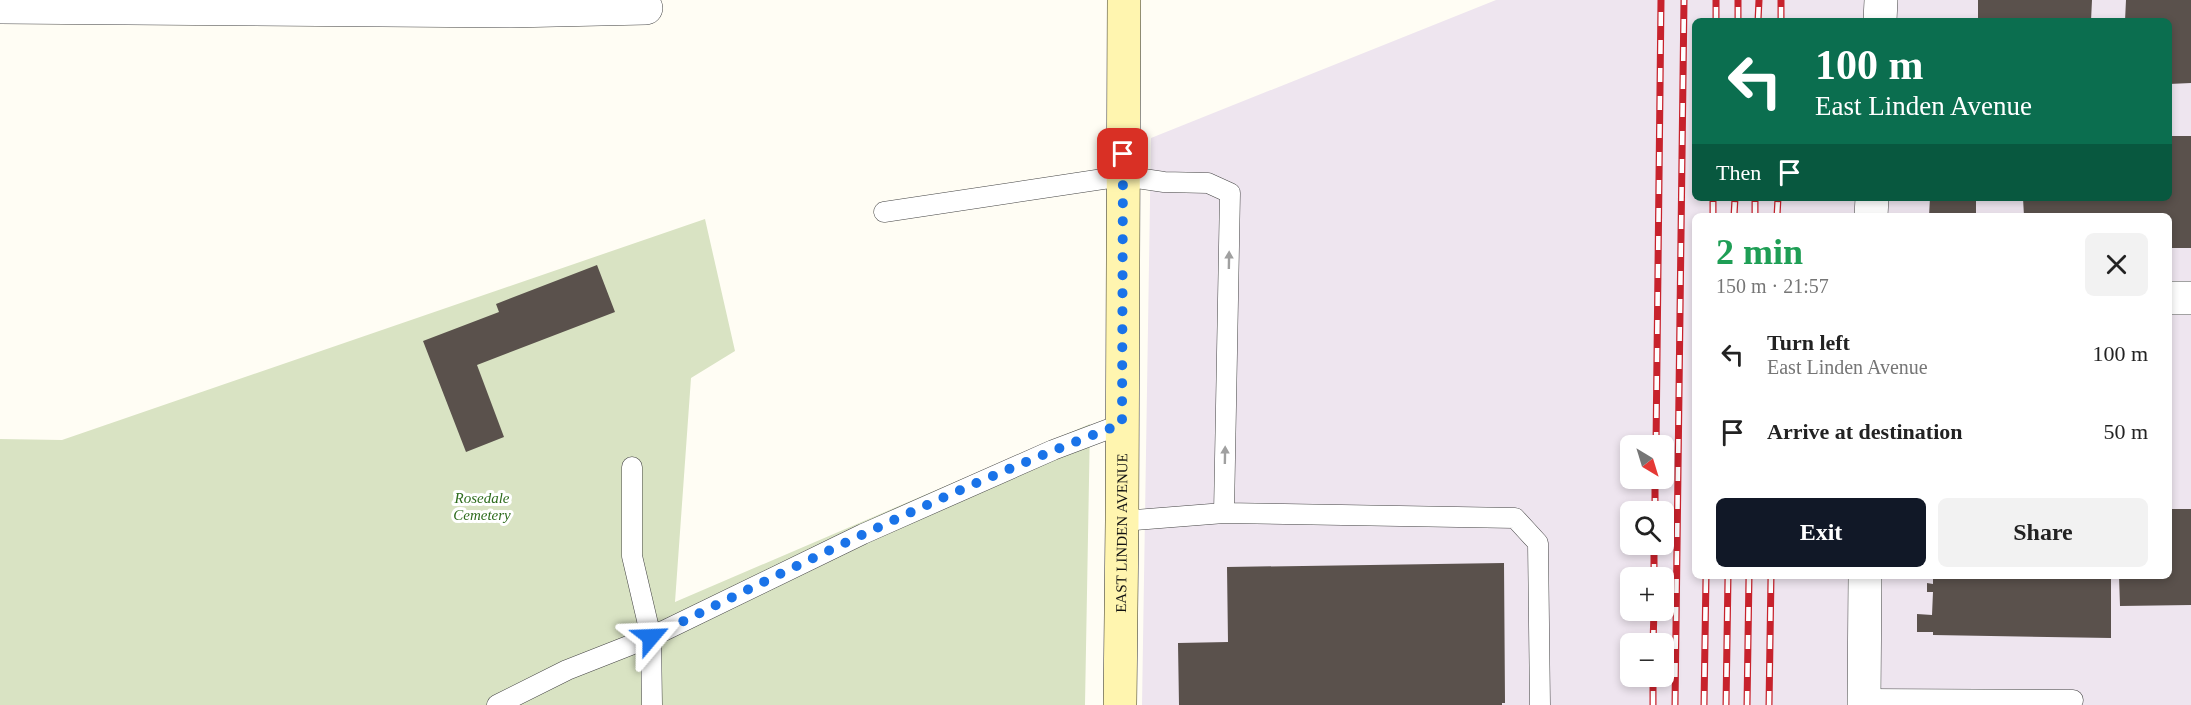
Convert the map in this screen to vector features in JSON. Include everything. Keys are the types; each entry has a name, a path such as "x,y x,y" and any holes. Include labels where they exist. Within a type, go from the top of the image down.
{"street":[{"name":"EAST LINDEN AVENUE","path":"1120,705 1124,0"},
{"path":"1880,18 1881,0"},
{"path":"0,7 646,8"},
{"path":"2172,298 2191,298"},
{"path":"1864,702 1865,579"}],"lane":[{"path":"884,212 1123,176 1164,182 1208,183 1230,193 1224,513"},
{"path":"497,705 567,670 651,637 863,534 1053,450 1122,424"},
{"path":"632,467 632,556 651,637 652,705"},
{"path":"1122,521 1224,513 1515,518 1538,543 1540,705"},
{"path":"1864,702 2073,700"}],"shaded area":[{"path":"1496,0 2191,0 2191,705 1142,705 1151,138"}],"green space":[{"name":"Rosedale Cemetery","path":"705,219 735,351 691,378 675,602 1090,424 1085,705 0,705 0,439 62,440"}],"building":[{"path":"1978,0 2092,0 2091,18 1978,18"},
{"path":"2126,0 2191,0 2191,83 2172,84 2172,18 2125,18"},
{"path":"2172,136 2191,136 2191,248 2172,248 2172,213 2024,213 2023,201 2172,201"},
{"path":"1930,201 1976,201 1976,213 1929,213"},
{"path":"597,265 615,312 477,365 504,437 466,452 423,341 499,312 496,304"},
{"path":"2172,509 2191,509 2191,605 2120,606 2119,579 2172,579"},
{"path":"1504,563 1505,703 1502,705 1179,705 1178,643 1228,642 1227,567"},
{"path":"1933,579 2111,579 2111,638 1933,635 1933,632 1917,632 1917,614 1932,615 1933,592 1927,592 1927,583 1933,584"}],"railway":[{"path":"1656,435 1661,0"},
{"path":"1675,705 1684,0"},
{"path":"1716,0 1716,18"},
{"path":"1738,0 1738,18"},
{"path":"1758,18 1759,0"},
{"path":"1781,0 1781,18"},
{"path":"1713,201 1713,213"},
{"path":"1734,213 1735,201"},
{"path":"1755,201 1755,213"},
{"path":"1777,213 1778,201"},
{"path":"1655,489 1655,501"},
{"path":"1654,555 1654,567"},
{"path":"1704,705 1706,579"},
{"path":"1726,705 1728,579"},
{"path":"1747,705 1749,579"},
{"path":"1769,705 1771,579"},
{"path":"1653,633 1654,621"},
{"path":"1653,687 1653,705"}],"route":[{"path":"651,637 863,534 1053,450 1122,424 1123,154"}]}
